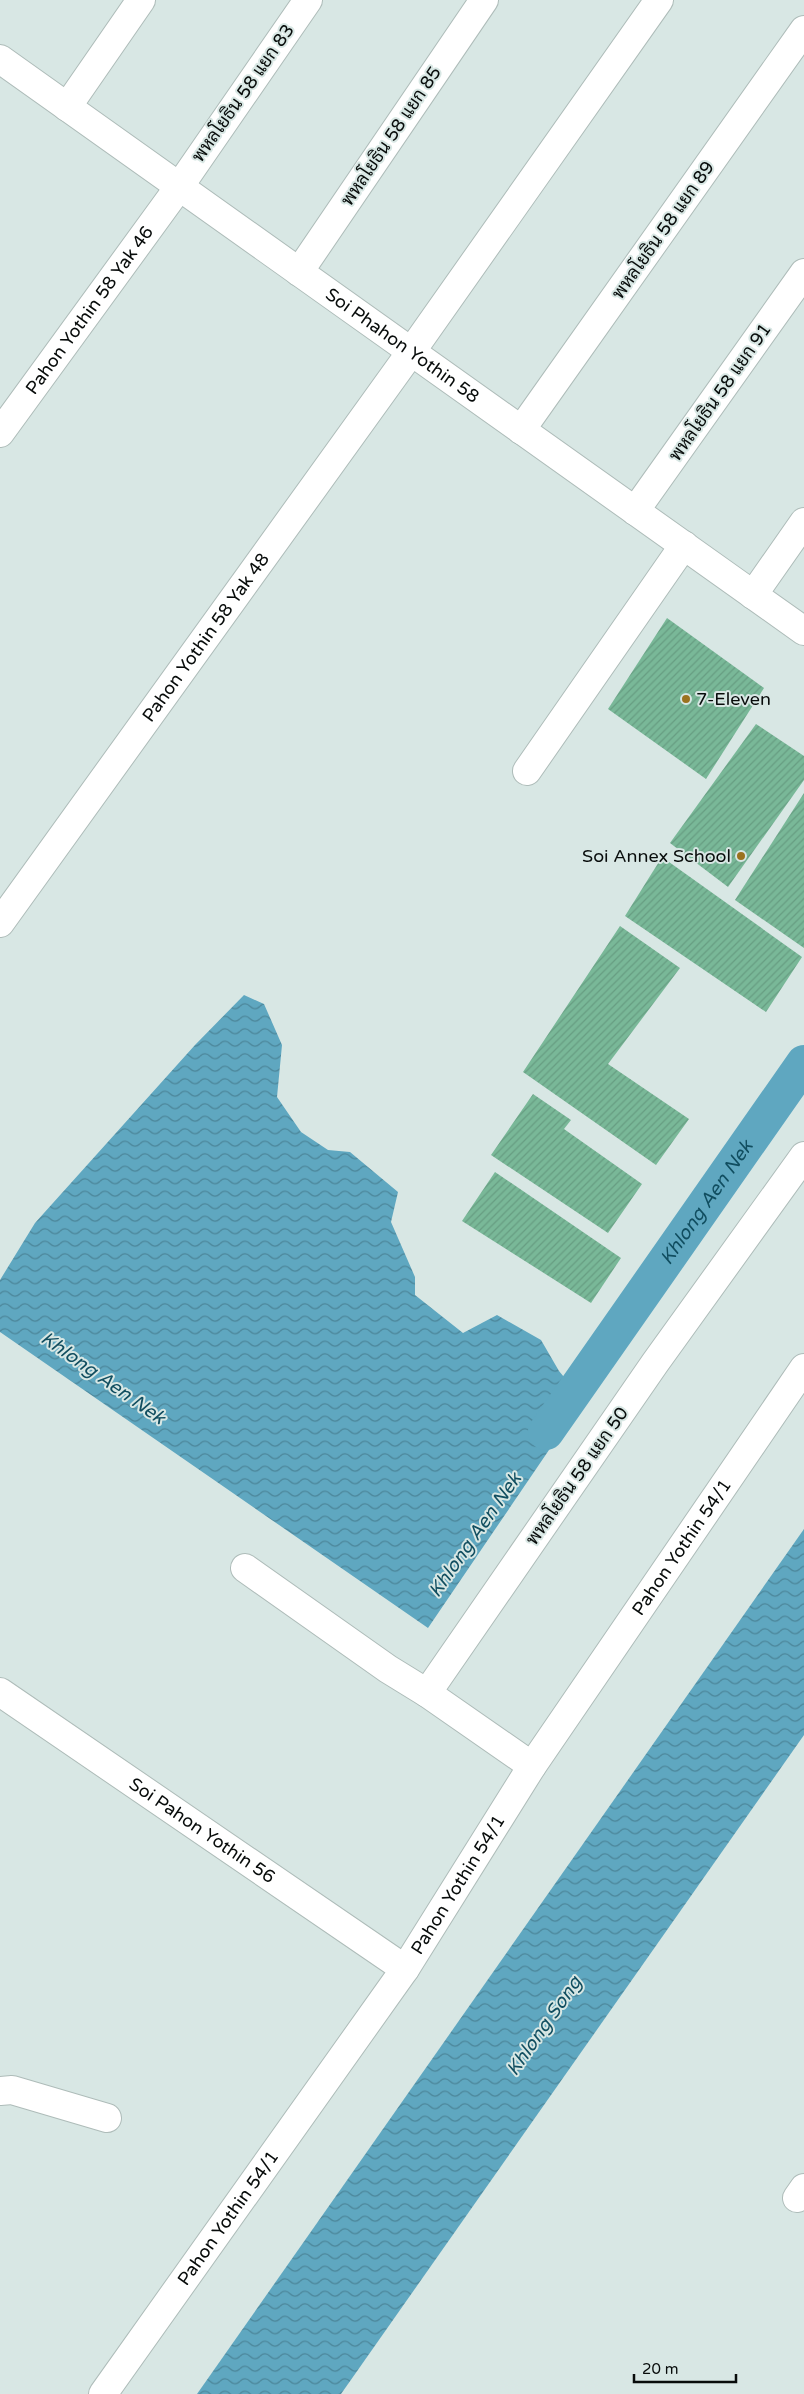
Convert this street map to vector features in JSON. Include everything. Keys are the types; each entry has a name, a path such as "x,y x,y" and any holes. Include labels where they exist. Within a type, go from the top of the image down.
{"street":[{"path":"67,107 141,0"},
{"name":"พหลโยธิน 58 แยก 83","path":"179,187 308,0"},
{"name":"พหลโยธิน 58 แยก 85","path":"299,272 484,0"},
{"name":"Pahon Yothin 58 Yak 48","path":"0,923 411,352 658,0"},
{"name":"พหลโยธิน 58 แยก 89","path":"521,430 804,30"},
{"name":"Soi Phahon Yothin 58","path":"0,59 804,631"},
{"name":"Pahon Yothin 58 Yak 46","path":"0,433 179,187"},
{"name":"พหลโยธิน 58 แยก 91","path":"636,511 804,273"},
{"path":"752,594 804,522"},
{"path":"528,771 684,545"},
{"name":"พหลโยธิน 58 แยก 50","path":"427,1693 650,1371 804,1156"},
{"name":"Pahon Yothin 54/1","path":"103,2394 404,1969 532,1766 804,1368"},
{"path":"245,1568 388,1669 427,1693 532,1766"},
{"name":"Soi Pahon Yothin 56","path":"0,1692 404,1969"},
{"path":"0,2091 12,2090 107,2118"}],"water":[{"path":"244,995 264,1004 282,1045 277,1097 301,1132 328,1150 350,1152 398,1192 391,1222 415,1277 415,1295 463,1333 497,1315 541,1340 559,1371 583,1400 428,1628 0,1332 0,1280 35,1223 195,1045"},
{"name":"Khlong Song","path":"804,1529 804,1735 341,2394 197,2394"}],"building":[{"name":"7-Eleven","path":"667,618 764,688 706,779 608,709"},
{"path":"756,724 804,756 804,780 728,887 670,843"},
{"path":"804,793 804,948 735,900"},
{"path":"662,857 802,957 766,1012 625,916"},
{"path":"620,926 680,968 608,1064 689,1119 656,1165 523,1072"},
{"path":"533,1094 571,1120 564,1129 642,1184 608,1233 491,1155"},
{"path":"495,1172 621,1258 591,1303 462,1221"}],"waterway":[{"name":"Khlong Aen Nek","path":"546,1432 804,1063"}],"place":[{"name":"7-Eleven","path":"686,699"},
{"name":"Soi Annex School","path":"741,856"}]}
